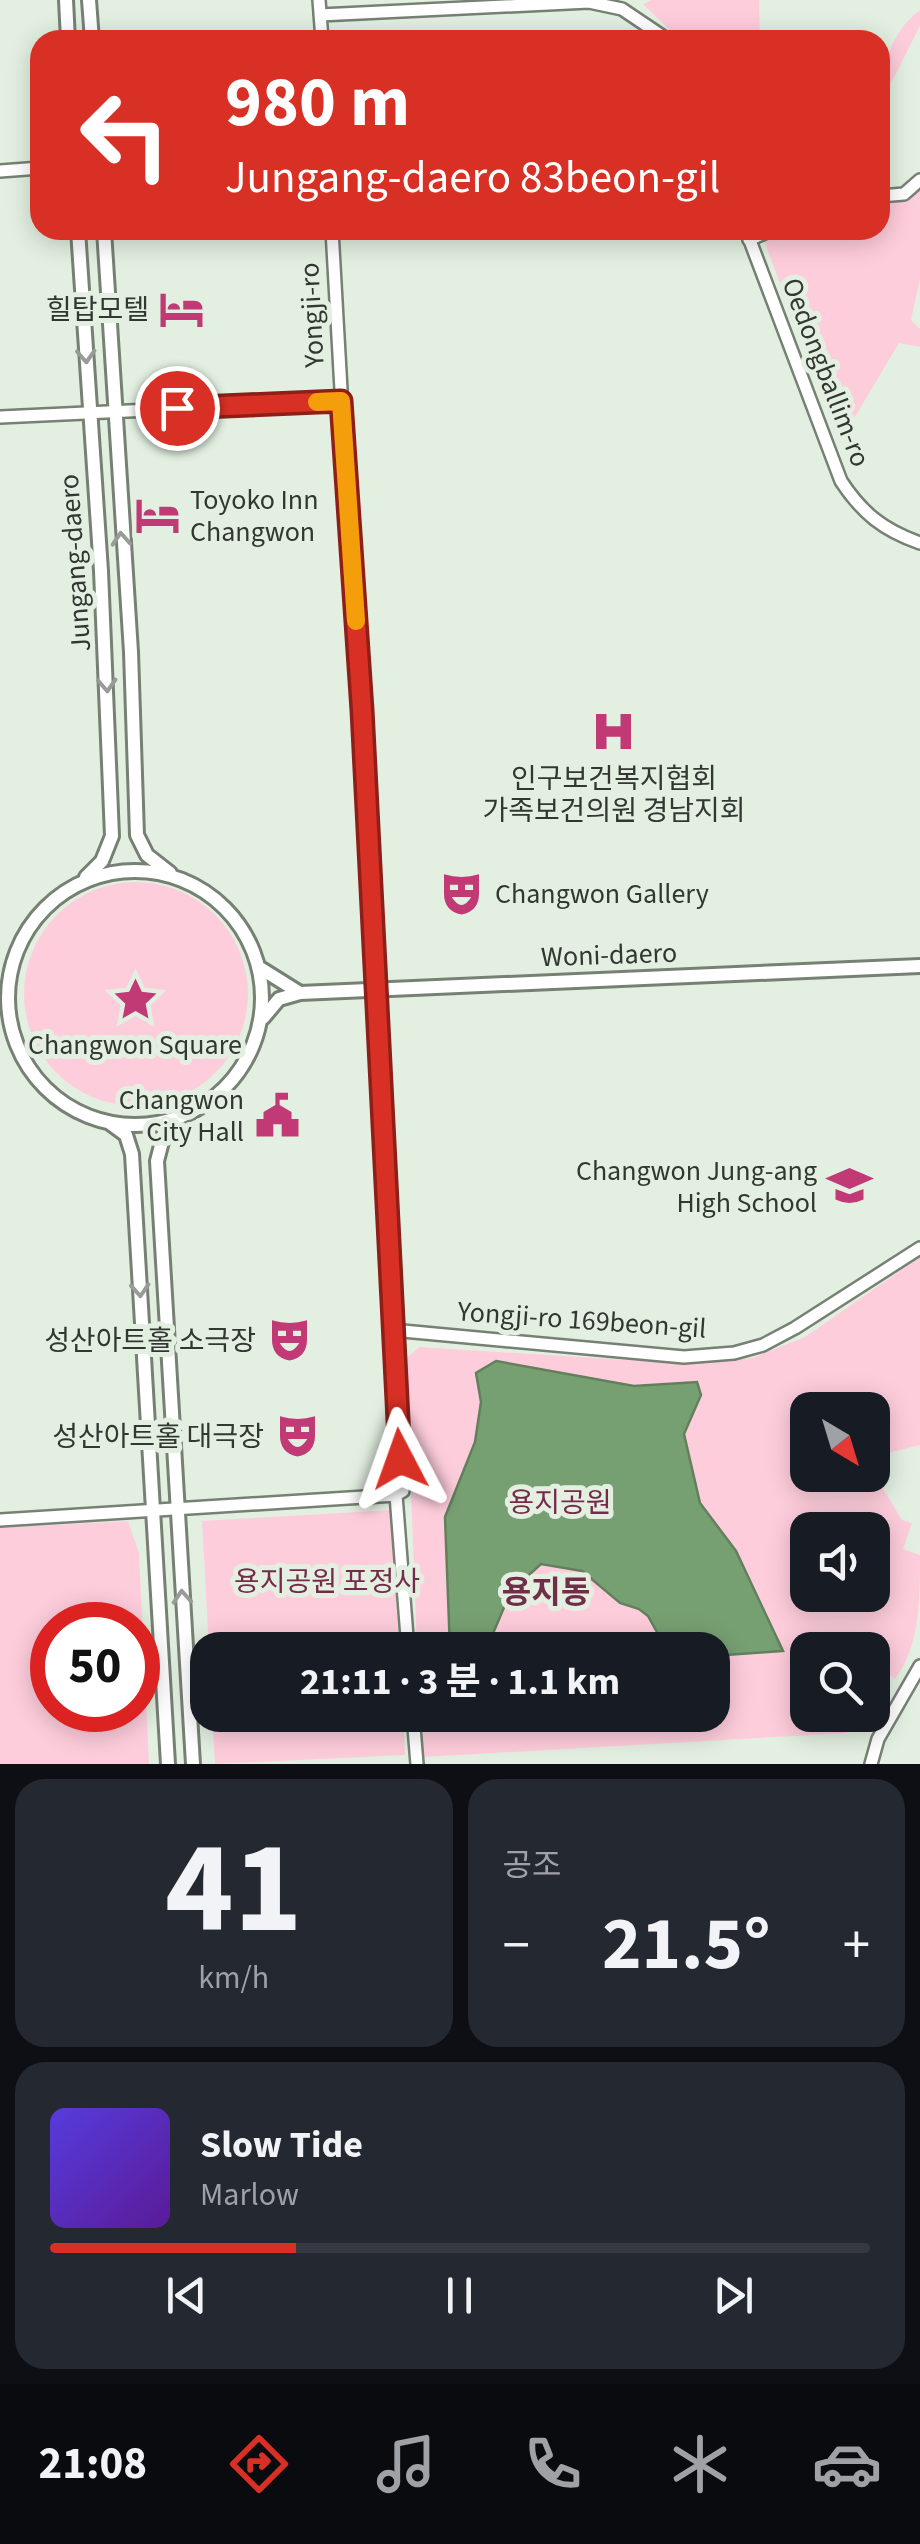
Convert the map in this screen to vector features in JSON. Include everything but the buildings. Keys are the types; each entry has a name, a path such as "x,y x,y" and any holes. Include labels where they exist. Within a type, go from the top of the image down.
{"main road":[{"path":"66,0 68,30"},
{"path":"89,0 91,30"},
{"path":"320,0 321,30"},
{"path":"320,15 588,2 622,9 653,30"},
{"path":"0,172 30,169"},
{"path":"890,195 904,194 920,180"},
{"name":"Jungang-daero","path":"79,240 112,836 102,862 81,883"},
{"name":"Jungang-daero","path":"104,240 131,652 137,835 148,855 175,877"},
{"name":"Yongji-ro","path":"333,240 403,1491 396,1495 407,1632"},
{"name":"Oedongballim-ro","path":"749,240 841,481 860,510 877,523 920,543"},
{"path":"0,417 341,401"},
{"path":"176,1118 143,1124 109,1122 71,1108 42,1085 24,1061 5,1021 4,992 18,948 34,921 81,883 128,871 175,877 202,890 228,910 245,934 258,966 262,1003 254,1040"},
{"path":"258,966 269,977 300,993"},
{"name":"Woni-daero","path":"300,993 920,966"},
{"path":"193,1764 156,1161 164,1130 224,1088 270,1007 300,993"},
{"path":"109,1122 126,1135 135,1192 168,1764"},
{"path":"135,1192 147,1190 158,1196"},
{"name":"Yongji-ro 169beon-gil","path":"392,1330 684,1357 734,1352 763,1346 920,1248"},
{"path":"0,1520 396,1495"},
{"path":"872,1764 878,1739 920,1666"},
{"path":"414,1732 416,1764"}],"green space":[{"path":"652,0 759,0 760,30 670,30 643,4"},
{"path":"920,10 920,26 890,85 890,50"},
{"path":"920,176 920,279 911,320 920,329 920,347 899,343 840,442 764,240 890,240 890,195 905,203"},
{"name":"Changwon Square","path":"136,882 179,890 215,915 240,951 248,994 240,1037 215,1073 179,1098 136,1106 93,1098 57,1073 32,1037 24,994 32,951 57,915 93,890"},
{"name":"용지공원","path":"920,1257 920,1445 890,1452 890,1392 790,1392 790,1492 885,1492 902,1520 912,1523 903,1549 920,1555 917,1622 909,1652 895,1679 890,1676 890,1632 790,1632 790,1732 847,1733 424,1757 422,1732 730,1732 730,1632 416,1632 406,1359 419,1347 693,1364 752,1358 805,1337"},
{"name":"용지공원 포정사","path":"391,1510 398,1632 208,1632 202,1521"},
{"path":"128,1521 139,1553 141,1602 30,1602 30,1732 147,1732 149,1764 0,1764 0,1528"},
{"path":"213,1732 404,1732 405,1755 215,1764"}],"shaded area":[{"path":"496,1361 634,1386 697,1382 701,1395 684,1434 700,1503 736,1551 783,1651 730,1655 730,1632 657,1632 648,1616 620,1603 582,1571 541,1564 511,1591 494,1632 449,1632 445,1517 475,1442 481,1402 476,1373"}],"slow traffic":[{"path":"317,402 341,401 356,621"}],"place":[{"name":"힐탑모텔","path":"182,309"},
{"name":"Toyoko Inn Changwon","path":"157,515"},
{"name":"인구보건복지협회 가족보건의원 경남지회","path":"614,732"},
{"name":"Changwon Gallery","path":"462,893"},
{"name":"Changwon Square","path":"135,999"},
{"name":"Changwon City Hall","path":"277,1115"},
{"name":"Changwon Jung-ang High School","path":"850,1186"},
{"name":"성산아트홀 소극장","path":"289,1340"},
{"name":"성산아트홀 대극장","path":"297,1436"}],"district":[{"name":"용지동","path":"546,1592"}],"route":[{"path":"177,408 341,401 362,710 400,1459"}]}
